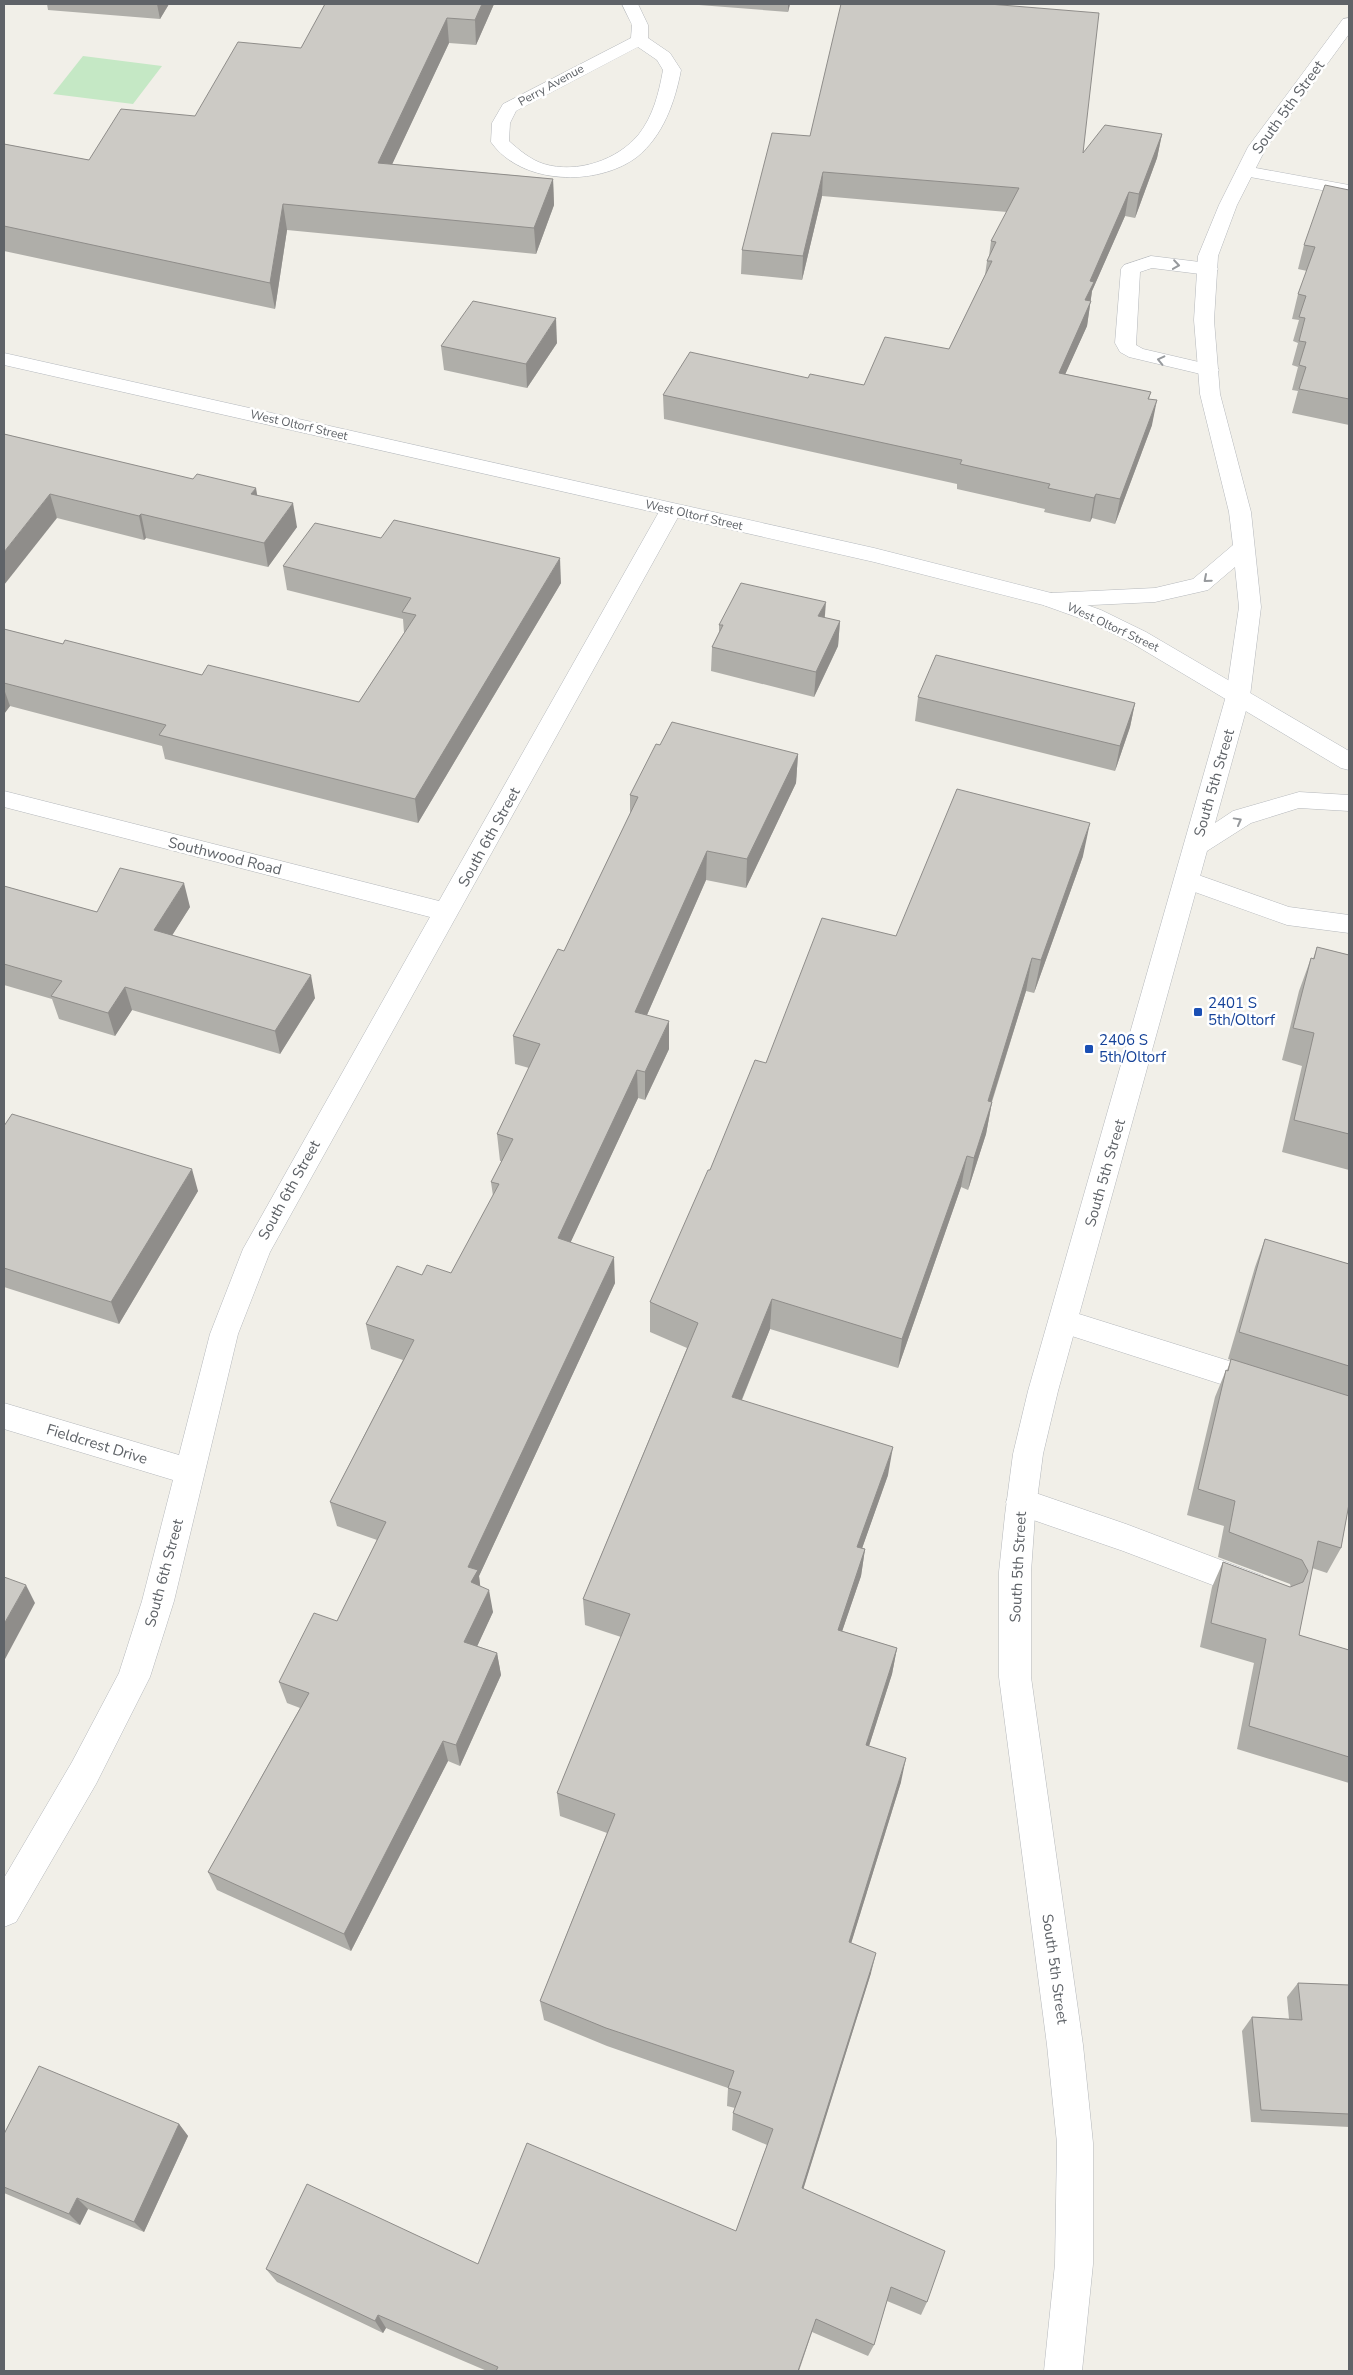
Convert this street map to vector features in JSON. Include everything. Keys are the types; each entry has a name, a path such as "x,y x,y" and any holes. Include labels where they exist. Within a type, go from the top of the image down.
{"street":[{"path":"630,4 640,25 638,40"},
{"name":"South 5th Street","path":"1063,2371 1074,2264 1075,2143 1064,2036 1015,1677 1015,1572 1021,1502 1028,1454 1043,1391 1238,696 1250,606 1240,512 1210,394 1204,320 1208,256 1228,205 1257,147 1349,23"},
{"name":"Perry Avenue","path":"638,40 664,56 672,70 665,102 656,123 637,148 612,163 580,172 542,170 515,158 500,142 501,123 509,108 638,40"},
{"path":"1245,171 1349,190"},
{"path":"1208,269 1151,262 1131,269 1125,343 1127,348 1136,353 1208,370"},
{"name":"West Oltorf Street","path":"4,359 965,576 1051,600 1093,615 1138,637 1349,762"},
{"name":"South 6th Street","path":"4,1910 84,1772 134,1677 158,1601 224,1334 257,1249 671,510"},
{"path":"1051,600 1155,595 1200,585 1244,547"},
{"name":"Southwood Road","path":"4,799 446,912"},
{"path":"1196,846 1242,817 1299,800 1349,803"},
{"path":"1187,880 1287,916 1349,924"},
{"path":"1062,1321 1284,1391"},
{"name":"Fieldcrest Drive","path":"4,1416 191,1472"},
{"path":"1021,1502 1126,1538 1278,1596"}],"green space":[{"path":"83,56 162,66 133,104 53,94"}],"building":[{"path":"325,4 482,4 475,20 447,18 378,163 553,179 534,228 283,204 270,283 4,226 4,144 89,160 121,109 195,116 238,42 301,48"},
{"path":"841,4 989,4 1099,13 1083,153 1105,125 1162,134 1139,194 1129,192 1090,281 1094,282 1085,300 1091,301 1059,373 1151,392 1148,399 1157,400 1120,499 1096,494 1094,498 1048,488 1050,484 960,464 962,460 663,395 690,352 808,378 810,374 864,385 885,337 949,349 992,261 987,261 996,242 991,241 1019,188 823,172 803,256 742,250 772,133 810,136"},
{"path":"1325,185 1349,190 1349,399 1299,389 1306,367 1299,365 1306,342 1299,341 1305,318 1299,317 1306,296 1298,294 1315,247 1304,245"},
{"path":"473,301 556,318 526,364 441,346"},
{"path":"4,434 193,479 197,474 256,488 251,494 293,503 264,543 141,514 139,516 50,494 4,552"},
{"path":"394,520 560,558 415,799 159,735 166,725 4,683 4,629 63,644 65,640 202,675 208,665 359,702 416,615 402,612 411,598 283,566 315,523 381,538"},
{"path":"741,583 826,602 818,616 840,621 816,672 712,647 723,625 719,625"},
{"path":"936,655 1135,703 1120,746 918,697"},
{"path":"672,722 798,754 747,859 707,851 635,1012 669,1021 645,1072 637,1070 558,1238 614,1257 468,1567 478,1570 471,1582 489,1590 464,1642 497,1653 456,1745 443,1741 344,1934 208,1872 309,1693 279,1682 314,1613 337,1621 386,1522 330,1502 414,1340 366,1324 397,1266 422,1275 427,1265 451,1273 499,1184 491,1182 513,1139 497,1134 540,1044 513,1036 558,949 564,951 638,797 630,795 656,744 660,745"},
{"path":"957,789 1090,823 1041,960 1032,958 988,1101 992,1102 974,1158 967,1156 902,1339 772,1299 732,1397 893,1447 857,1547 865,1549 838,1630 897,1648 866,1745 906,1758 849,1942 876,1953 802,2188 945,2251 927,2302 891,2287 874,2345 816,2319 798,2371 496,2371 498,2367 378,2315 375,2321 266,2269 307,2184 478,2264 527,2143 736,2231 773,2129 733,2113 741,2092 728,2088 734,2071 606,2028 540,2001 615,1814 557,1793 630,1614 583,1599 698,1323 650,1302 708,1170 710,1170 755,1060 766,1063 822,918 896,936"},
{"path":"120,868 184,883 154,930 311,975 275,1031 125,987 108,1013 51,996 62,981 4,964 4,886 97,912"},
{"path":"1317,947 1349,955 1349,1134 1294,1120 1314,1033 1293,1028 1311,958 1314,959"},
{"path":"12,1114 192,1169 111,1302 4,1268 4,1126"},
{"path":"1265,1239 1349,1264 1349,1366 1239,1332"},
{"path":"1231,1359 1349,1396 1349,1504 1341,1548 1318,1541 1299,1635 1349,1650 1349,1757 1249,1726 1266,1639 1211,1623 1223,1562 1290,1587 1303,1582 1308,1571 1302,1560 1229,1532 1235,1501 1198,1489 1226,1370 1228,1371"},
{"path":"4,1577 26,1585 4,1624"},
{"path":"1298,1983 1349,1985 1349,2114 1261,2110 1252,2017 1302,2020"},
{"path":"39,2066 179,2124 134,2222 77,2198 69,2214 4,2187 4,2134"}],"place":[{"name":"2401 S 5th/Oltorf","path":"1198,1012"},
{"name":"2406 S 5th/Oltorf","path":"1089,1049"}]}
